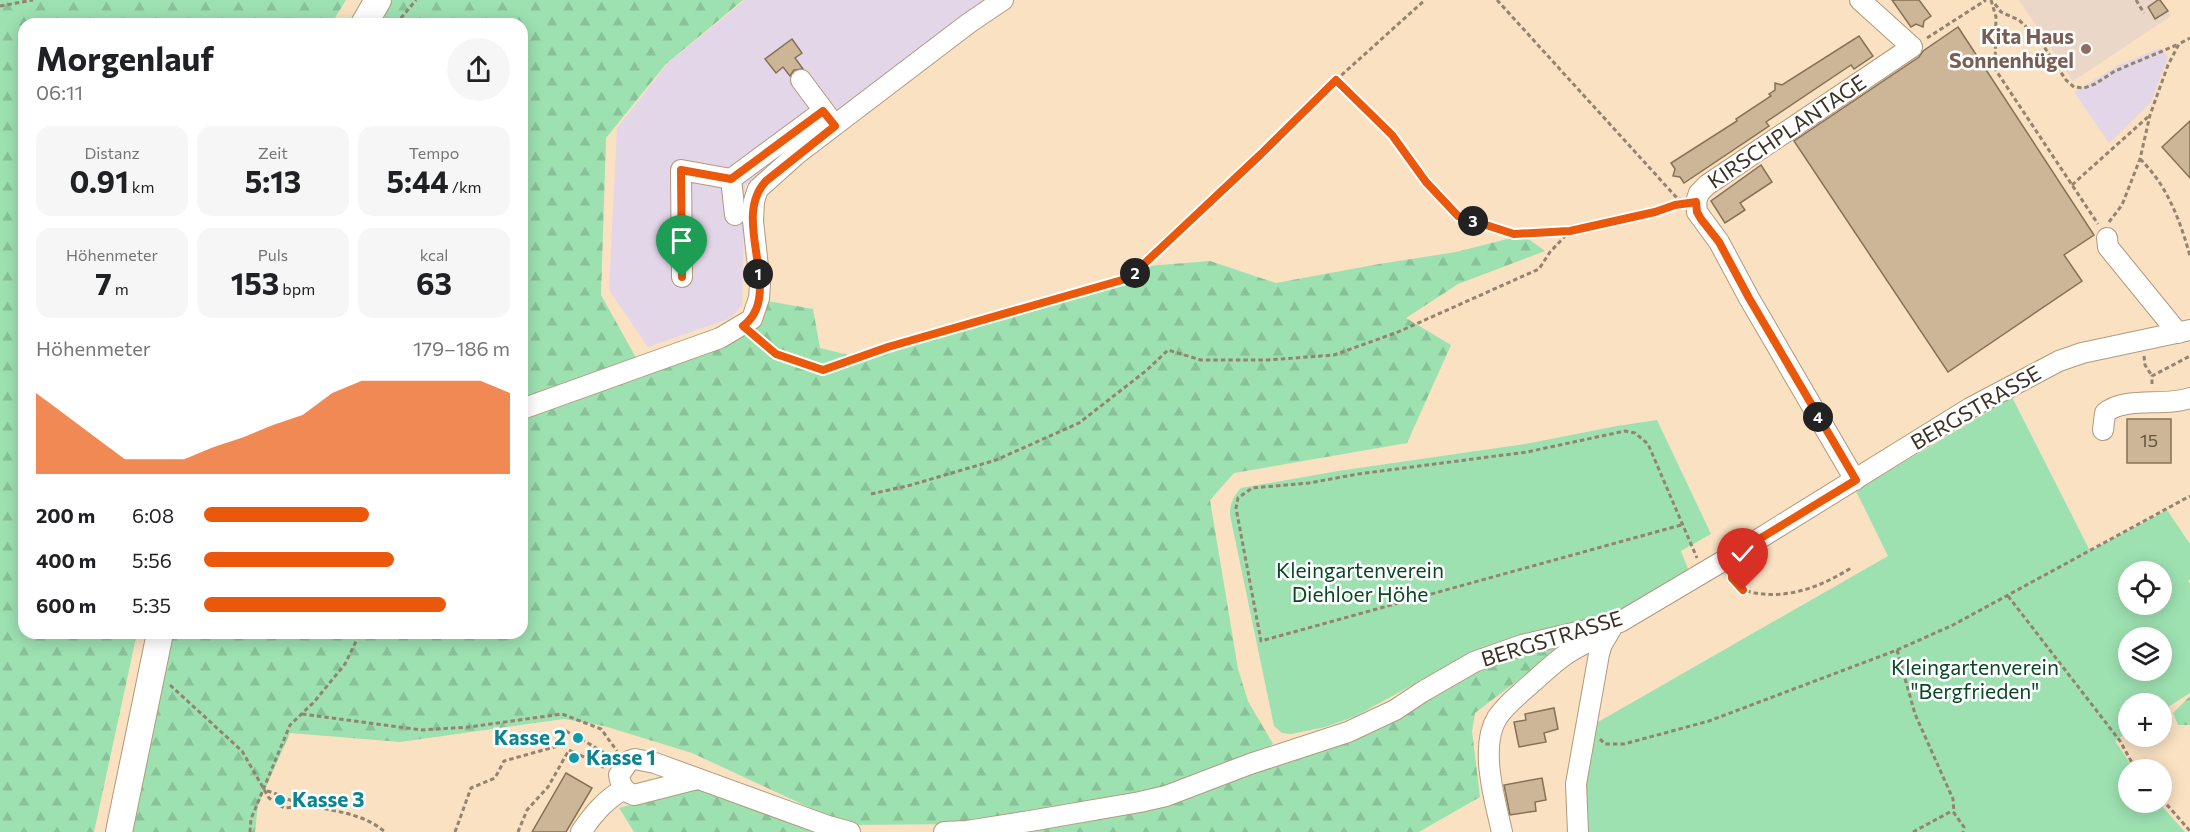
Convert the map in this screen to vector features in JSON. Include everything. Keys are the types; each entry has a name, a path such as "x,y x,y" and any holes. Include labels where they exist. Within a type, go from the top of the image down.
{"main road":[{"path":"368,18 378,0"},
{"path":"119,832 159,639"}],"street":[{"path":"682,277 681,170 731,179 829,118 1003,0"},
{"path":"1860,0 1912,47"},
{"name":"KIRSCHPLANTAGE","path":"1856,480 1749,298 1719,242 1701,219 1697,212 1696,202 1707,185 1912,47"},
{"path":"801,80 829,118"},
{"path":"528,407 720,338 752,319 759,298 760,285 753,221 754,201 758,189 797,154 829,118"},
{"path":"731,179 735,215"},
{"path":"2104,234 2108,247 2184,332"},
{"name":"BERGSTRASSE","path":"944,832 967,831 1030,821 1166,796 1250,764 1348,732 1395,710 1474,662 1522,645 1616,625 1856,480 1970,408 2059,361 2082,353 2184,332"},
{"path":"2103,430 2106,413 2111,407 2190,398"},
{"path":"1578,832 1576,784 1585,722 1602,644 1616,625"},
{"path":"1502,832 1492,786 1490,760 1490,744 1496,720 1511,701 1569,651 1616,625"},
{"path":"581,832 600,806 610,798 635,759 644,760 850,832"},
{"path":"624,773 625,792 634,795 697,779"}],"path":[{"path":"0,6 33,0"},
{"path":"401,18 416,0"},
{"path":"743,326 776,354 823,370 888,347 1129,278 1336,80 1425,0"},
{"path":"1497,0 1677,198 1696,202"},
{"path":"1912,47 1986,0"},
{"path":"1992,0 2001,12 2019,20 2039,39 2066,80 2074,87 2084,88 2095,84 2115,70 2190,38"},
{"path":"1992,0 1996,17 1995,69 2104,234 2122,205 2140,159 2150,115 2168,65 2179,44"},
{"path":"2136,0 2144,13"},
{"path":"1336,80 1392,135 1426,182 1458,216 1514,234 1570,231 1696,202"},
{"path":"2072,185 2150,115"},
{"path":"2140,159 2161,184 2174,210 2190,256"},
{"path":"871,494 911,485 996,460 1079,423 1147,370 1168,350 1201,360 1268,360 1334,355 1387,336 1539,270 1550,252 1570,231"},
{"path":"2152,404 2152,376 2190,356"},
{"path":"1681,525 1261,641 1236,508 1238,498 1252,488 1309,483 1358,474 1527,452 1626,431 1635,433 1648,444 1690,544"},
{"path":"1585,722 1605,744 1624,744 1738,711 1896,650 1953,625 2190,495"},
{"path":"1733,555 1732,578 1743,590 1761,594 1786,594 1809,589 1851,568"},
{"path":"2008,596 2120,741 2130,759"},
{"path":"250,832 251,819 290,725 345,664 357,639"},
{"path":"1896,650 1915,714 1953,799 1954,813 1964,827 1963,832"},
{"path":"152,671 165,680 242,752 269,798 284,808 299,807 304,804"},
{"path":"302,714 422,730 469,727 562,714 601,729 624,773"},
{"path":"455,832 471,788 495,778 504,761 558,746 567,731 624,773"},
{"path":"518,832 527,810 548,787 569,750 573,752"},
{"path":"580,755 624,773"},
{"path":"264,790 304,804 359,817 385,832"},
{"path":"2172,810 2190,831"},
{"path":"1913,832 1950,812 1954,813"}],"shaded area":[{"path":"745,0 993,0 745,185 742,305 731,318 648,347 609,290 617,128 668,63"},
{"name":"Kita Haus Sonnenhügel","path":"2019,0 2161,0 2171,16 2073,81"},
{"path":"2160,48 2168,57 2151,102 2109,143 2074,92 2119,65"}],"green space":[{"path":"0,0 346,0 335,18 18,18 18,639 136,639 94,832 0,832"},
{"path":"373,0 743,0 666,64 606,138 601,295 644,372 735,339 761,324 767,301 813,309 820,348 869,360 1148,266 1210,261 1276,283 1456,252 1523,235 1545,251 1458,284 1406,318 1451,345 1407,443 1234,473 1210,500 1238,669 1248,701 1273,744 1249,758 1169,786 965,824 847,825 692,753 604,726 564,719 400,742 290,733 258,805 255,832 122,832 163,639 528,639 528,18 363,18"},
{"name":"Kleingartenverein \"Bergfrieden\"","path":"2012,397 2090,551 2167,510 2190,544 2190,579 2188,581 2190,584 2190,693 2172,705 2172,693 2118,693 2118,739 2115,741 2127,759 2118,759 2118,813 2168,813 2185,832 1585,832 1582,783 1591,726 1888,556 1856,491"},
{"name":"Kleingartenverein Diehloer Höhe","path":"1657,420 1711,534 1681,551 1688,569 1627,607 1592,619 1512,639 1465,656 1356,716 1325,727 1291,734 1282,733 1274,726 1230,515 1232,500 1241,488 1338,471 1525,444"},
{"path":"1554,644 1556,651 1475,713 1472,731 1480,797 1419,832 1007,832 1140,811 1477,668"},
{"path":"2190,696 2190,725 2178,725 2173,713"},
{"path":"698,786 828,832 634,832 619,808"}],"building":[{"path":"1892,0 1919,0 1931,16 1924,21 1923,27 1916,24 1911,27"},
{"path":"2158,0 2168,11 2155,19 2148,7"},
{"path":"1958,27 2094,235 2064,255 2082,281 1948,372 1794,141 1919,57 1923,51"},
{"path":"1859,36 1873,56 1854,69 1851,65 1766,122 1769,126 1684,183 1680,177 1673,176 1675,169 1671,163 1737,121 1736,119 1771,96 1769,94 1775,90 1775,83 1782,85"},
{"path":"792,39 802,53 795,58 803,69 794,70 790,76 783,67 776,73 765,59"},
{"path":"2190,121 2190,178 2162,147"},
{"path":"1761,165 1772,182 1740,203 1745,210 1725,223 1711,201"},
{"path":"2127,419 2171,419 2171,463 2127,463"},
{"path":"1554,708 1558,729 1544,733 1546,742 1519,747 1514,722 1526,720 1525,714"},
{"path":"566,773 592,788 566,832 532,832"},
{"path":"1542,778 1546,800 1535,802 1536,811 1510,815 1504,785"}],"place":[{"name":"Kita Haus Sonnenhügel","path":"2086,49"},
{"name":"Kasse 2","path":"578,738"},
{"name":"Kasse 1","path":"574,758"},
{"name":"Kasse 3","path":"280,800"}],"route":[{"path":"682,277 681,170 731,179 823,111 835,126 766,181 758,189 754,201 754,244 760,285 759,298 752,319 743,326 776,354 823,370 888,347 1129,278 1336,80 1392,135 1426,182 1458,216 1514,234 1570,231 1696,202 1697,212 1701,219 1731,261 1749,298 1856,480 1733,555 1732,578 1743,590"}]}
